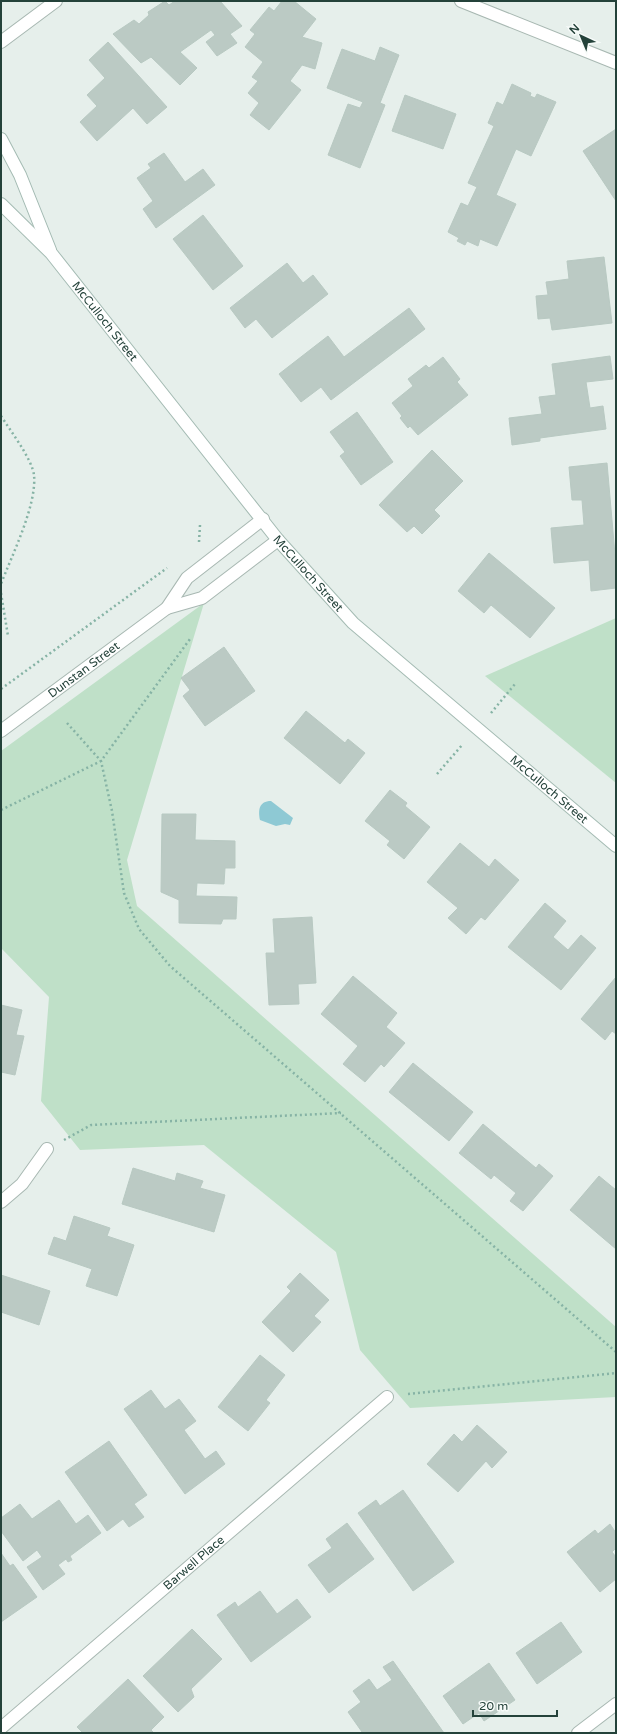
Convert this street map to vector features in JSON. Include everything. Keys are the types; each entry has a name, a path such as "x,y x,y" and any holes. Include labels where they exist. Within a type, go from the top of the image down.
{"street":[{"path":"1,42 56,1"},
{"path":"461,1 616,63"},
{"name":"McCulloch Street","path":"1,139 20,175 51,253"},
{"name":"McCulloch Street","path":"1,204 51,253 264,520 278,540 353,623 616,846"},
{"name":"Dunstan Street","path":"1,731 167,608 187,578 264,520"},
{"name":"Dunstan Street","path":"167,608 202,598 278,540"},
{"path":"1,1202 22,1184 46,1150"},
{"name":"Barwell Place","path":"1,1728 387,1397"},
{"path":"578,1733 616,1704"}],"path":[{"path":"1,416 23,450 34,475 30,510 1,584"},
{"path":"199,545 200,525"},
{"path":"1,689 174,564"},
{"path":"1,592 8,636"},
{"path":"1,810 101,761 190,639"},
{"path":"67,723 101,761 108,792 124,893 139,928 170,966 616,1352"},
{"path":"46,1150 91,1125 341,1113"},
{"path":"387,1397 616,1373"}],"green space":[{"path":"204,603 127,860 137,906 616,1327 616,1397 410,1408 360,1350 336,1252 204,1145 80,1150 41,1101 49,997 1,948 1,751"},
{"path":"616,618 616,783 485,676"}],"water":[{"path":"267,801 271,801 293,818 290,825 285,824 276,826 260,820 260,807"}],"building":[{"path":"165,1 169,5 175,1 220,1 242,26 230,34 237,43 217,56 206,42 215,35 211,30 180,52 197,68 180,85 151,57 141,63 113,34 134,20 139,24 149,15 148,12"},
{"path":"282,1 294,1 316,19 302,37 322,43 315,69 302,65 290,81 301,90 269,130 250,115 259,103 248,93 258,81 252,77 263,62 245,47 255,34 250,30 269,7 274,11"},
{"path":"108,42 167,107 147,124 133,108 97,141 80,122 97,106 87,95 105,78 89,60"},
{"path":"380,47 399,55 380,103 385,105 360,168 328,155 348,104 360,108 363,102 327,88 342,49 375,61"},
{"path":"512,84 531,93 530,96 535,98 537,94 556,102 531,156 516,149 496,195 516,204 497,246 480,239 478,246 467,241 465,245 457,241 459,238 448,232 461,203 468,206 477,187 468,183 494,126 488,123 497,102 503,105"},
{"path":"405,95 456,114 443,149 392,131"},
{"path":"616,129 616,201 583,151"},
{"path":"164,153 185,182 203,169 215,185 156,228 143,209 153,201 137,178 151,168 148,164"},
{"path":"203,215 243,266 213,290 173,239"},
{"path":"604,257 612,323 552,330 550,318 538,319 536,296 548,295 546,282 569,279 567,261"},
{"path":"287,263 303,283 313,275 328,294 272,338 256,319 245,328 230,308"},
{"path":"409,308 425,329 331,400 321,387 301,402 279,374 328,336 344,357"},
{"path":"610,356 613,379 586,382 590,408 603,406 606,429 540,438 540,441 512,445 509,418 542,414 539,397 556,395 552,364"},
{"path":"443,357 460,379 457,382 468,395 418,435 410,426 408,428 400,418 402,416 392,403 413,386 408,379 426,365 429,368"},
{"path":"357,412 393,462 361,485 340,456 345,452 330,432"},
{"path":"432,450 463,481 434,510 440,516 422,534 414,526 407,532 379,505"},
{"path":"607,463 616,566 616,588 591,591 589,560 554,563 551,528 584,525 582,500 572,500 569,467"},
{"path":"489,553 555,608 530,638 491,605 484,613 458,591"},
{"path":"224,647 255,691 205,726 183,696 190,690 181,678"},
{"path":"306,711 345,743 348,739 365,753 340,784 284,738"},
{"path":"390,790 407,803 405,806 430,827 404,859 387,845 390,841 365,821"},
{"path":"162,814 196,814 195,840 235,841 235,868 225,868 224,884 197,883 196,896 237,897 236,919 223,919 221,924 179,923 179,900 161,892"},
{"path":"460,843 489,867 495,859 519,880 485,920 481,917 466,934 448,918 458,908 427,882"},
{"path":"545,903 566,921 553,937 568,950 581,935 596,948 561,990 508,947"},
{"path":"312,917 316,983 298,984 299,1004 269,1005 266,953 275,953 273,919"},
{"path":"353,976 397,1013 386,1027 405,1043 384,1067 381,1064 365,1082 343,1064 358,1046 321,1014"},
{"path":"616,977 616,1034 612,1031 605,1040 581,1019"},
{"path":"1,1005 22,1010 16,1035 24,1036 15,1075 1,1072"},
{"path":"413,1063 473,1112 449,1141 389,1092"},
{"path":"483,1124 536,1168 539,1164 553,1176 523,1211 510,1201 516,1193 494,1175 491,1179 459,1153"},
{"path":"133,1168 175,1181 177,1173 203,1181 200,1188 225,1195 214,1232 122,1204"},
{"path":"599,1176 616,1190 616,1249 570,1210"},
{"path":"74,1216 110,1228 107,1236 134,1245 117,1296 86,1286 92,1269 48,1254 54,1237 66,1241"},
{"path":"300,1273 329,1300 314,1316 321,1322 293,1352 262,1322 291,1291 287,1287"},
{"path":"1,1275 50,1291 39,1325 1,1312"},
{"path":"260,1355 285,1375 266,1400 270,1403 248,1431 218,1407"},
{"path":"151,1390 165,1409 179,1399 196,1421 184,1430 205,1459 216,1451 225,1464 185,1494 124,1409"},
{"path":"477,1425 507,1452 492,1468 486,1461 458,1492 427,1464 454,1434 462,1442"},
{"path":"109,1441 147,1495 134,1504 144,1517 129,1527 123,1519 107,1531 65,1472"},
{"path":"403,1490 454,1562 413,1591 358,1513 376,1500 380,1506"},
{"path":"59,1500 76,1524 88,1515 101,1533 70,1556 72,1560 68,1562 66,1559 58,1565 65,1574 43,1590 27,1567 42,1557 37,1550 23,1561 1,1531 1,1518 20,1504 32,1519"},
{"path":"347,1523 374,1559 329,1593 308,1565 332,1548 326,1539"},
{"path":"610,1524 616,1533 616,1548 612,1552 616,1557 616,1579 600,1592 567,1552 595,1530 598,1534"},
{"path":"1,1553 10,1566 13,1564 37,1597 1,1622"},
{"path":"260,1591 277,1614 297,1599 311,1617 251,1662 217,1615 235,1602 238,1607"},
{"path":"561,1622 582,1652 537,1684 516,1653"},
{"path":"192,1629 222,1659 191,1689 194,1697 178,1712 143,1676"},
{"path":"393,1661 444,1733 360,1733 362,1732 348,1712 361,1702 353,1691 369,1679 377,1690 392,1680 383,1667"},
{"path":"489,1663 515,1700 484,1721 479,1713 463,1724 443,1696"},
{"path":"128,1679 164,1717 151,1730 154,1733 83,1733 77,1727"}]}
